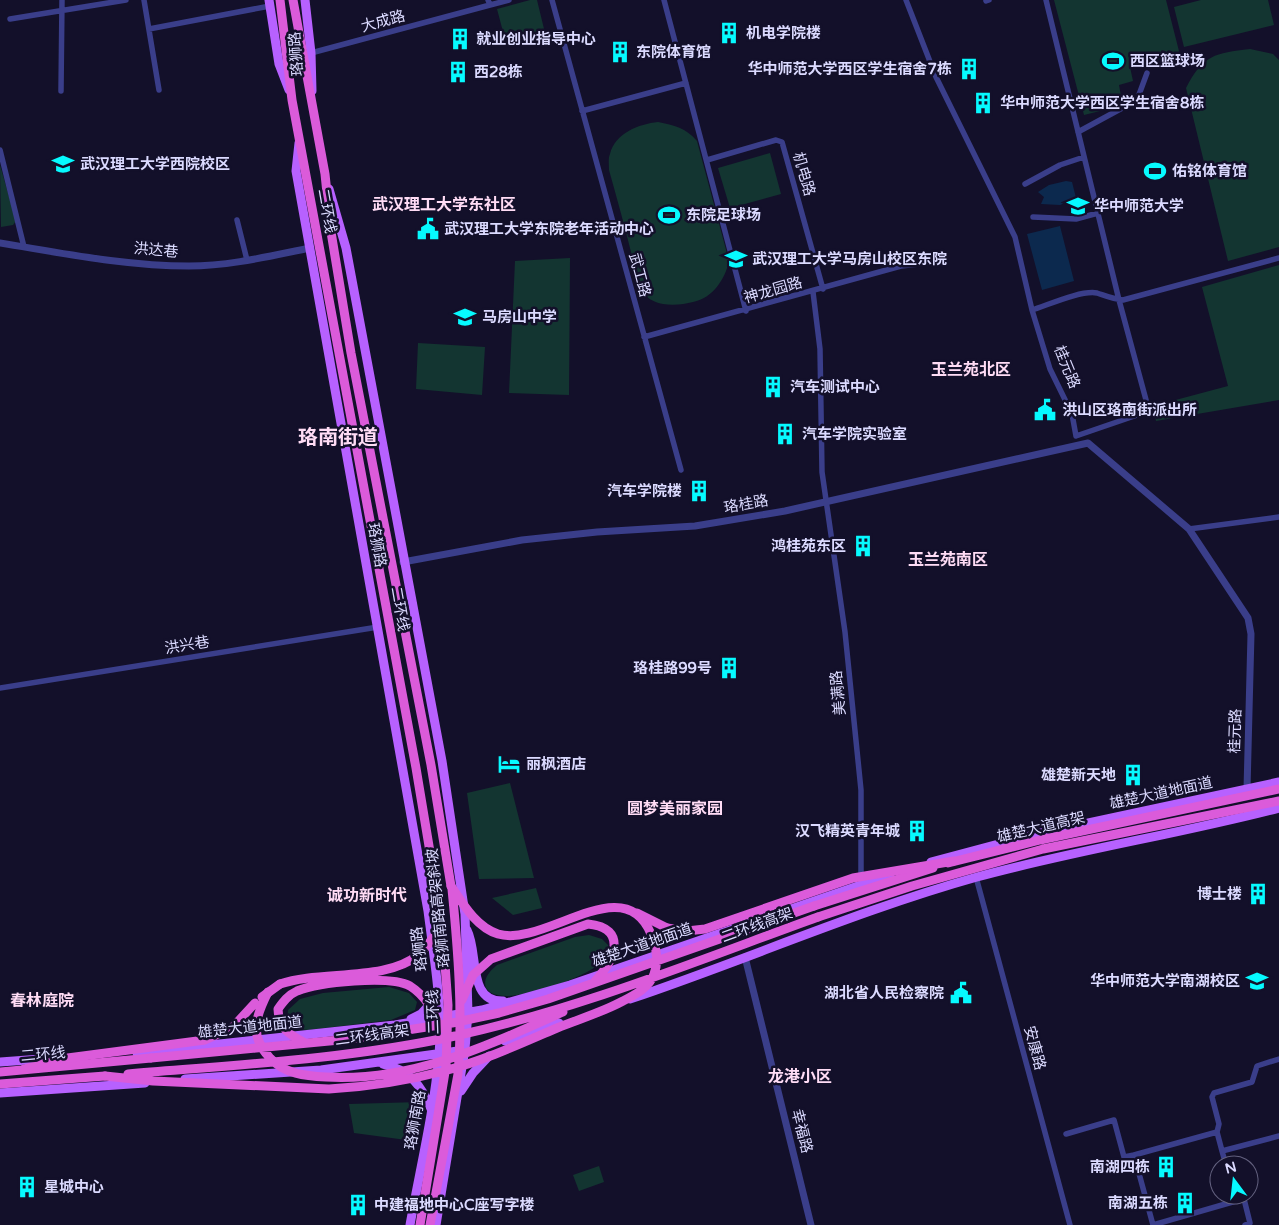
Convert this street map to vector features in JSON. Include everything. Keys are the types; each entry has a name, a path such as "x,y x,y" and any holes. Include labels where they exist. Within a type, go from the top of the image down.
{"highway":[{"name":"二环线","path":"280,0 292,100 416,768 442,924 448,1005 447,1049 420,1225"},
{"name":"二环线","path":"293,1 325,174 332,232 352,353 431,765"},
{"name":"珞狮南路高架斜坡","path":"430,1225 458,1074 461,1002 451,886 431,765"},
{"name":"雄楚大道高架","path":"593,983 814,906 954,862 1040,840 1279,789"},
{"name":"雄楚大道高架","path":"818,917 912,886 1043,849 1279,801"},
{"path":"451,886 480,923 499,934 511,936 529,934 592,911 612,906 637,913 667,928 687,931 705,929 854,878 954,862"},
{"path":"105,1076 328,1089 355,1088 401,1081 446,1071 496,1054 623,1001 645,987 654,975 655,947 650,932 637,913"},
{"name":"二环线高架","path":"0,1084 352,1053 454,1037 500,1026 598,996 818,917"},
{"path":"24,1069 60,1059 205,1040 232,1028 268,992 293,980 356,973 403,964 427,947 442,924"},
{"path":"461,1002 473,975 491,959 588,924 599,925 607,931 612,938 615,948 611,961 593,983"},
{"path":"301,1043 287,1033 281,1025 278,1009 285,999 296,992 314,986 381,980 408,985 424,998 436,1016 447,1049"},
{"name":"二环线","path":"0,1072 396,1032 471,1019 548,999 593,983"},
{"path":"268,992 256,1016 257,1032 267,1055 275,1064 293,1072 341,1078 385,1074 435,1064 480,1048 598,996"}],"main road":[{"name":"珞狮路","path":"304,0 312,53 313,106"},
{"name":"珞狮路","path":"270,3 279,64 292,100"},
{"name":"珞狮路","path":"299,138 296,171 428,911 439,1018"},
{"name":"珞狮路","path":"325,174 346,248 442,761 457,851 465,925 468,1013 466,1050"},
{"name":"雄楚大道地面道","path":"0,1062 135,1053 396,1025 468,1013 530,997 860,884 994,844 1279,782"},
{"path":"0,1093 321,1070 466,1050 511,1039 652,992 745,957 976,877 1046,859 1279,808"},
{"path":"465,925 474,946 477,982 485,997 494,1001 530,997"},
{"path":"396,1025 427,1010 437,989"},
{"name":"珞狮南路","path":"410,1225 432,1111 439,1054 439,1018"},
{"path":"459,1094 481,1064 511,1039"},
{"path":"436,1225 466,1050"},
{"path":"378,1063 406,1072 418,1083 432,1111"}],"street":[{"path":"61,91 62,0"},
{"path":"10,19 126,0"},
{"path":"144,0 159,90"},
{"name":"大成路","path":"312,53 489,3 509,0"},
{"name":"武工路","path":"552,0 681,470"},
{"path":"664,0 746,311"},
{"name":"桂元路","path":"906,0 936,77 1015,237 1032,310 1050,369 1072,414 1076,436 1088,443 1189,529 1248,618 1251,654 1247,789"},
{"path":"1046,0 1119,300 1149,411 1076,436"},
{"path":"149,29 270,3"},
{"path":"1078,132 1137,100 1147,73"},
{"path":"582,111 686,83"},
{"name":"机电路","path":"706,160 776,140 782,142 823,289"},
{"path":"0,150 24,247"},
{"path":"1026,184 1060,165 1084,157"},
{"path":"1033,217 1076,219 1098,213"},
{"path":"237,220 247,260"},
{"name":"洪达巷","path":"0,243 138,262 189,266 247,260 310,248"},
{"path":"1032,310 1082,294 1096,293 1119,300 1279,258"},
{"name":"神龙园路","path":"644,337 746,311 901,266 938,262"},
{"path":"813,292 820,349 822,472 828,501"},
{"name":"珞桂路","path":"404,562 522,540 597,532 696,526 828,501 1088,443"},
{"name":"美满路","path":"828,501 845,632 861,790 860,884"},
{"path":"1189,529 1279,517"},
{"name":"洪兴巷","path":"0,688 378,627"},
{"name":"安康路","path":"976,877 1070,1225"},
{"name":"幸福路","path":"745,957 811,1225"},
{"path":"1223,1155 1217,1132 1219,1124 1212,1097 1214,1093 1252,1082 1257,1066 1279,1059"},
{"path":"1066,1134 1114,1120 1124,1157 1217,1132"},
{"path":"1222,1151 1279,1136"},
{"path":"1134,1155 1153,1225 1214,1205"},
{"path":"1245,1205 1250,1224 1246,1225"}],"green space":[{"path":"530,0 537,0 545,33 506,43 497,9"},
{"name":"西区篮球场","path":"1054,0 1166,0 1180,55 1130,67 1133,81 1119,85 1121,96 1112,108 1084,115"},
{"path":"1201,0 1268,0 1274,25 1184,47 1174,7"},
{"path":"1250,49 1273,54 1279,60 1279,247 1228,261 1186,88 1204,62 1219,54"},
{"name":"东院足球场","path":"658,122 679,128 689,133 697,141 729,261 721,281 712,292 700,300 672,305 657,303 651,300 645,295 639,285 609,170 609,156 617,140 622,135 636,127"},
{"path":"770,153 781,194 730,208 718,168"},
{"path":"0,165 16,221 13,225 1,227"},
{"path":"570,258 569,395 509,393 515,261"},
{"path":"1279,265 1279,400 1156,421 1153,406 1228,386 1202,287"},
{"path":"418,343 485,347 482,395 416,389"},
{"path":"510,783 534,878 479,879 467,793"},
{"path":"536,888 542,908 513,915 492,898"},
{"path":"589,935 602,939 608,945 608,949 604,959 587,972 560,984 519,995 500,996 493,994 486,987 487,977 497,965 575,937"},
{"path":"389,987 409,993 417,1002 415,1010 391,1020 308,1030 295,1027 288,1019 288,1010 300,999 323,993"},
{"path":"420,1102 414,1141 354,1133 349,1104"},
{"path":"599,1166 604,1182 579,1191 573,1175"}],"water":[{"path":"1066,181 1072,182 1076,198 1060,205 1041,204 1044,197 1038,192 1049,185"},
{"path":"1060,226 1074,281 1042,290 1027,234"}],"place":[{"name":"机电学院楼","path":"729,33"},
{"name":"就业创业指导中心","path":"460,39"},
{"name":"东院体育馆","path":"620,52"},
{"name":"西区篮球场","path":"1113,61"},
{"name":"华中师范大学西区学生宿舍7栋","path":"969,69"},
{"name":"西28栋","path":"458,72"},
{"name":"华中师范大学西区学生宿舍8栋","path":"983,103"},
{"name":"武汉理工大学西院校区","path":"63,164"},
{"name":"佑铭体育馆","path":"1155,171"},
{"name":"华中师范大学","path":"1078,206"},
{"name":"东院足球场","path":"669,215"},
{"name":"武汉理工大学东院老年活动中心","path":"428,229"},
{"name":"武汉理工大学马房山校区东院","path":"736,259"},
{"name":"马房山中学","path":"465,317"},
{"name":"汽车测试中心","path":"773,387"},
{"name":"洪山区珞南街派出所","path":"1045,410"},
{"name":"汽车学院实验室","path":"785,434"},
{"name":"汽车学院楼","path":"699,491"},
{"name":"鸿桂苑东区","path":"863,546"},
{"name":"珞桂路99号","path":"729,668"},
{"name":"丽枫酒店","path":"509,764"},
{"name":"雄楚新天地","path":"1133,775"},
{"name":"汉飞精英青年城","path":"917,831"},
{"name":"博士楼","path":"1258,894"},
{"name":"华中师范大学南湖校区","path":"1257,981"},
{"name":"湖北省人民检察院","path":"961,993"},
{"name":"南湖四栋","path":"1166,1167"},
{"name":"星城中心","path":"27,1187"},
{"name":"南湖五栋","path":"1185,1203"},
{"name":"中建福地中心C座写字楼","path":"358,1205"}],"district":[{"name":"武汉理工大学东社区","path":"444,205"},
{"name":"玉兰苑北区","path":"971,370"},
{"name":"珞南街道","path":"338,438"},
{"name":"玉兰苑南区","path":"948,560"},
{"name":"圆梦美丽家园","path":"675,809"},
{"name":"诚功新时代","path":"367,896"},
{"name":"春林庭院","path":"42,1001"},
{"name":"龙港小区","path":"800,1077"}]}
